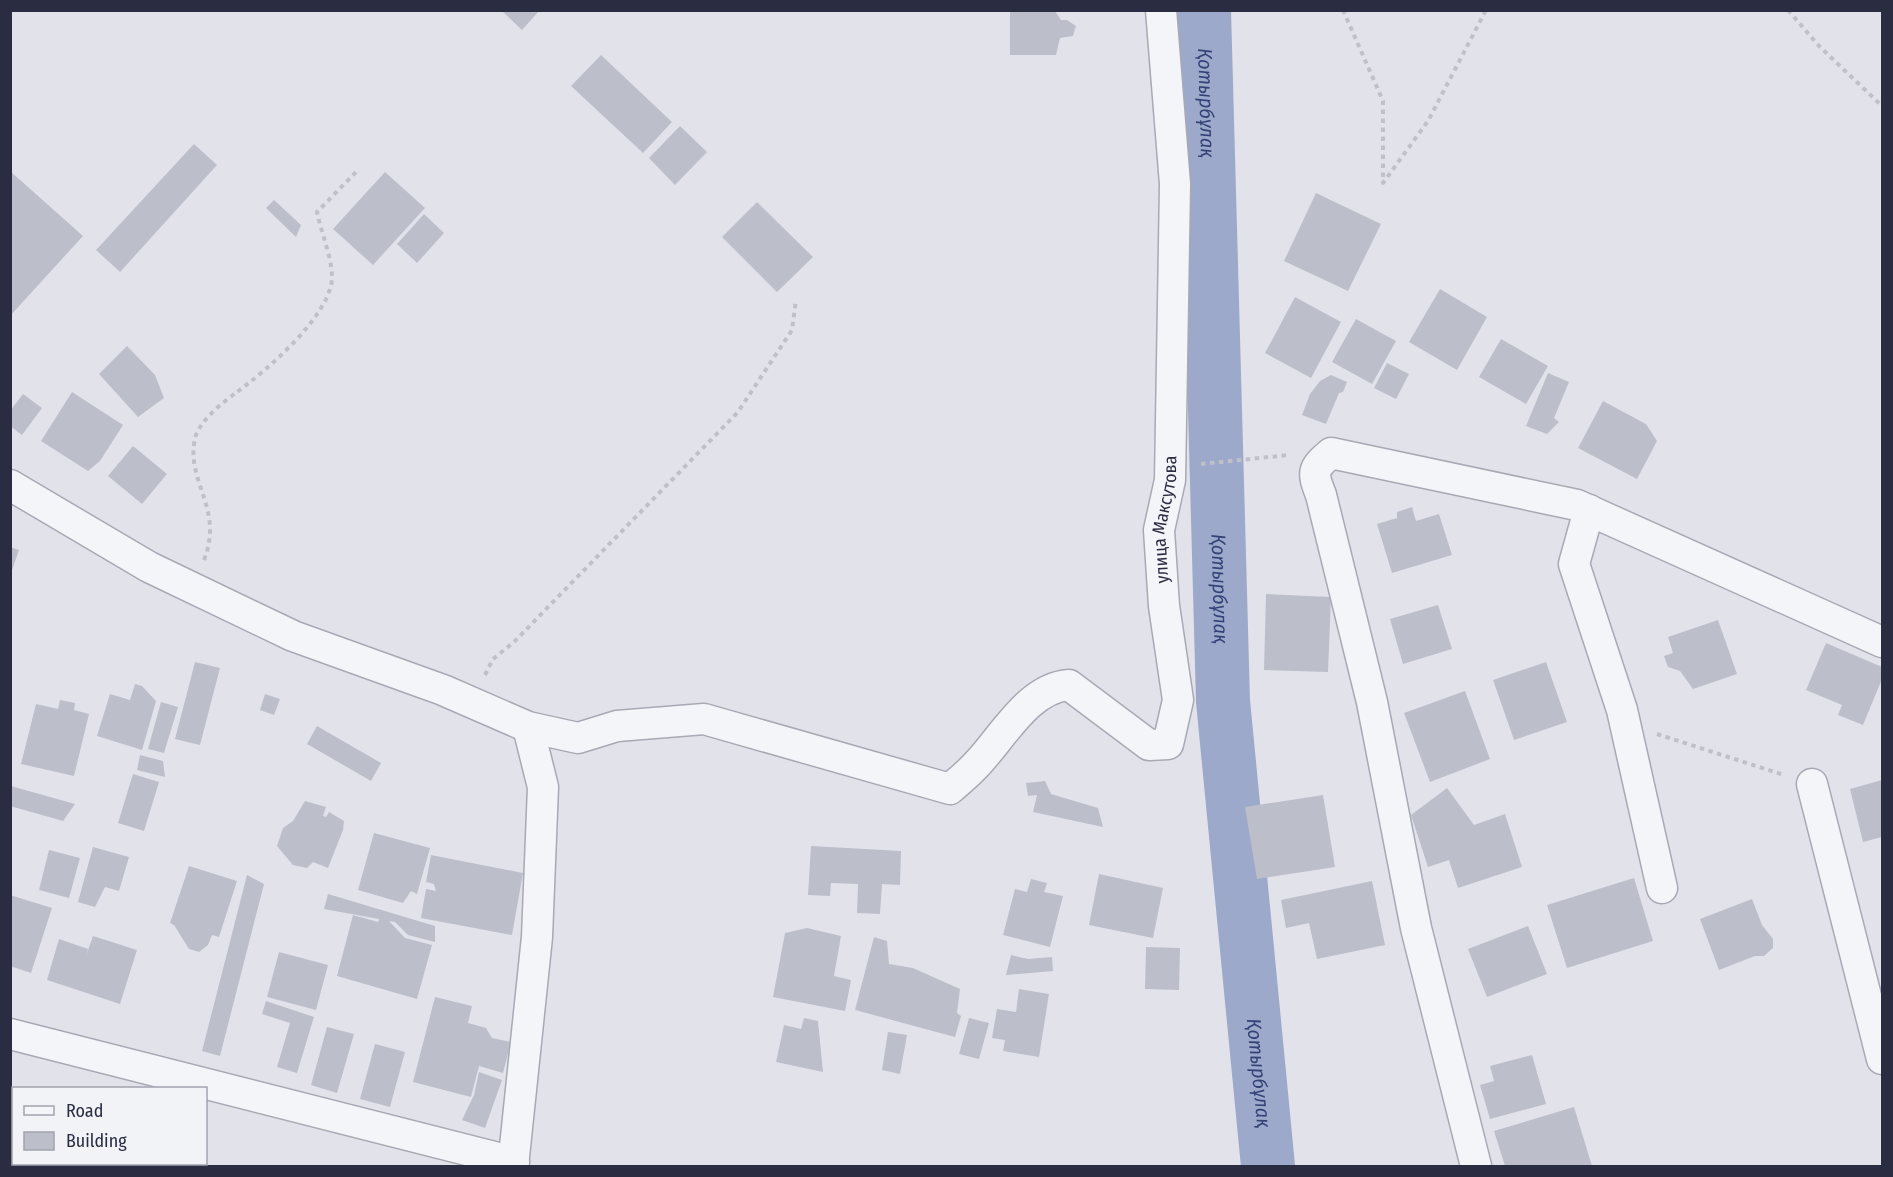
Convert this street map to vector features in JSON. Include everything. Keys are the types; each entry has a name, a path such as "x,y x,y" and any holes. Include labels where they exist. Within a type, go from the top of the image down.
{"street":[{"name":"улица Максутова","path":"528,727 578,738 617,726 704,719 950,789 978,763 1013,718 1056,686 1069,685 1149,745 1168,744 1178,700 1164,606 1159,530 1170,480 1175,184 1161,10"},
{"path":"1476,1167 1416,928 1372,702 1321,495 1314,477 1315,469 1331,453 1577,505 1882,642"},
{"path":"10,485 149,567 293,636 471,702 528,727 543,787 537,937 513,1164 10,1034"},
{"path":"1589,510 1574,564 1625,724 1662,888"},
{"path":"1812,784 1882,1059"}],"path":[{"path":"1343,10 1383,101 1383,183 1428,121 1486,10"},
{"path":"1788,10 1819,46 1882,106"},
{"path":"192,588 206,553 211,521 193,463 197,434 220,404 284,354 330,294 332,274 317,212 357,171"},
{"path":"471,702 493,659 514,642 738,412 792,330 796,300"},
{"path":"1195,465 1250,458"},
{"path":"1625,724 1812,784"}],"building":[{"path":"501,10 540,10 522,30"},
{"path":"1010,11 1055,11 1061,20 1067,20 1076,26 1073,36 1060,38 1056,55 1010,55"},
{"path":"601,55 672,122 643,153 571,86"},
{"path":"680,126 707,152 675,185 649,158"},
{"path":"194,144 217,165 120,272 96,250"},
{"path":"10,171 83,236 10,316"},
{"path":"385,172 425,208 373,265 333,229"},
{"path":"1316,193 1381,224 1348,291 1284,261"},
{"path":"274,200 301,225 296,237 266,208"},
{"path":"757,202 813,257 777,292 722,237"},
{"path":"424,214 444,233 417,263 397,244"},
{"path":"1440,289 1487,317 1457,370 1409,342"},
{"path":"1295,297 1341,322 1311,378 1265,353"},
{"path":"1356,319 1396,341 1372,384 1332,362"},
{"path":"1501,339 1548,366 1526,404 1479,377"},
{"path":"127,346 155,375 164,398 138,417 99,374"},
{"path":"1387,363 1409,374 1396,399 1374,388"},
{"path":"1548,373 1569,382 1554,418 1559,422 1547,434 1526,426"},
{"path":"1331,375 1347,382 1343,392 1339,393 1326,424 1302,415 1310,394 1320,381"},
{"path":"72,392 123,425 100,461 88,471 41,441"},
{"path":"23,394 42,408 22,435 10,426 10,411"},
{"path":"1603,401 1646,424 1657,441 1637,479 1578,448"},
{"path":"133,446 167,474 142,504 108,476"},
{"path":"1412,507 1416,521 1439,514 1452,555 1392,573 1377,524 1397,518 1397,512"},
{"path":"10,547 19,550 11,573 10,572"},
{"path":"1266,594 1331,597 1328,672 1264,670"},
{"path":"1438,605 1452,649 1403,664 1390,619"},
{"path":"1718,620 1737,674 1693,689 1680,671 1668,667 1664,656 1673,653 1668,637"},
{"path":"1826,643 1882,667 1882,679 1863,725 1838,715 1842,705 1806,690"},
{"path":"195,662 220,668 200,745 175,739"},
{"path":"1546,662 1567,722 1514,740 1493,680"},
{"path":"135,684 142,686 156,701 142,750 97,736 110,694 130,700"},
{"path":"1465,691 1490,759 1430,782 1404,713"},
{"path":"265,694 280,699 274,715 260,710"},
{"path":"60,700 75,703 74,710 89,714 74,776 21,764 36,704 58,709"},
{"path":"161,702 178,707 164,753 148,749"},
{"path":"317,726 381,763 371,781 307,744"},
{"path":"140,755 163,761 165,777 137,770"},
{"path":"133,774 159,782 144,831 118,823"},
{"path":"1882,780 1882,837 1863,842 1850,789"},
{"path":"1045,781 1051,794 1098,808 1103,827 1033,812 1037,795 1028,796 1026,783"},
{"path":"11,786 75,804 63,821 10,806"},
{"path":"1447,788 1474,825 1505,814 1522,867 1458,888 1449,860 1428,867 1411,815"},
{"path":"1323,795 1335,867 1257,879 1245,807"},
{"path":"305,801 326,807 323,816 326,817 329,812 344,821 343,830 328,868 313,862 307,868 293,865 277,846 283,828 293,821"},
{"path":"374,833 430,848 417,894 411,891 403,903 358,890"},
{"path":"811,846 901,851 900,885 882,884 880,914 857,913 858,884 831,883 830,896 808,895"},
{"path":"93,847 129,857 119,891 105,887 95,907 78,902"},
{"path":"49,850 80,858 69,898 39,890"},
{"path":"431,855 523,873 512,935 421,918 426,889 436,891 434,884 426,882"},
{"path":"189,866 237,881 219,937 212,935 208,945 199,952 189,949 174,925 170,923"},
{"path":"1099,874 1163,888 1153,938 1089,925"},
{"path":"247,875 264,884 220,1056 202,1051"},
{"path":"1634,878 1653,941 1567,968 1547,905"},
{"path":"1031,879 1047,883 1044,892 1063,896 1050,947 1003,935 1015,889 1027,892"},
{"path":"1372,881 1385,945 1317,959 1309,923 1286,928 1281,900"},
{"path":"328,894 435,926 435,942 408,935 395,922 389,921 405,938 432,945 417,999 337,976 353,915 378,922 379,919 324,909"},
{"path":"10,895 52,908 31,973 10,966"},
{"path":"1752,899 1762,925 1773,939 1773,948 1764,956 1755,956 1719,970 1700,919"},
{"path":"1528,926 1547,974 1487,997 1468,949"},
{"path":"807,928 841,936 834,976 851,980 845,1011 773,997 785,933"},
{"path":"93,936 137,950 120,1004 47,980 59,939 88,949 86,956"},
{"path":"874,937 887,941 889,964 913,968 960,989 957,1013 961,1016 955,1037 855,1010"},
{"path":"1146,947 1180,948 1179,990 1145,989"},
{"path":"279,952 328,965 316,1010 267,997"},
{"path":"1011,955 1028,959 1052,957 1053,971 1006,975"},
{"path":"1019,989 1049,994 1039,1057 1003,1051 1005,1040 992,1038 997,1009 1016,1012"},
{"path":"435,997 472,1006 468,1023 486,1028 492,1038 511,1042 503,1073 479,1066 471,1097 413,1082"},
{"path":"266,1001 314,1017 297,1073 277,1067 290,1023 262,1014"},
{"path":"804,1018 818,1021 823,1072 776,1062 784,1025 801,1029"},
{"path":"969,1018 989,1023 979,1059 959,1054"},
{"path":"327,1027 354,1034 337,1093 311,1085"},
{"path":"888,1032 907,1035 900,1074 882,1070"},
{"path":"375,1044 405,1052 390,1107 360,1099"},
{"path":"1532,1055 1546,1104 1490,1119 1480,1085 1494,1081 1490,1066"},
{"path":"479,1072 502,1080 485,1128 462,1120 474,1095"},
{"path":"1574,1107 1592,1166 1505,1166 1494,1131"},
{"path":"70,1165 74,1166 14,1166"},
{"path":"138,1165 182,1165 181,1166"}],"waterway":[{"name":"Қотырбұлақ","path":"1204,10 1223,701 1268,1166"}]}
